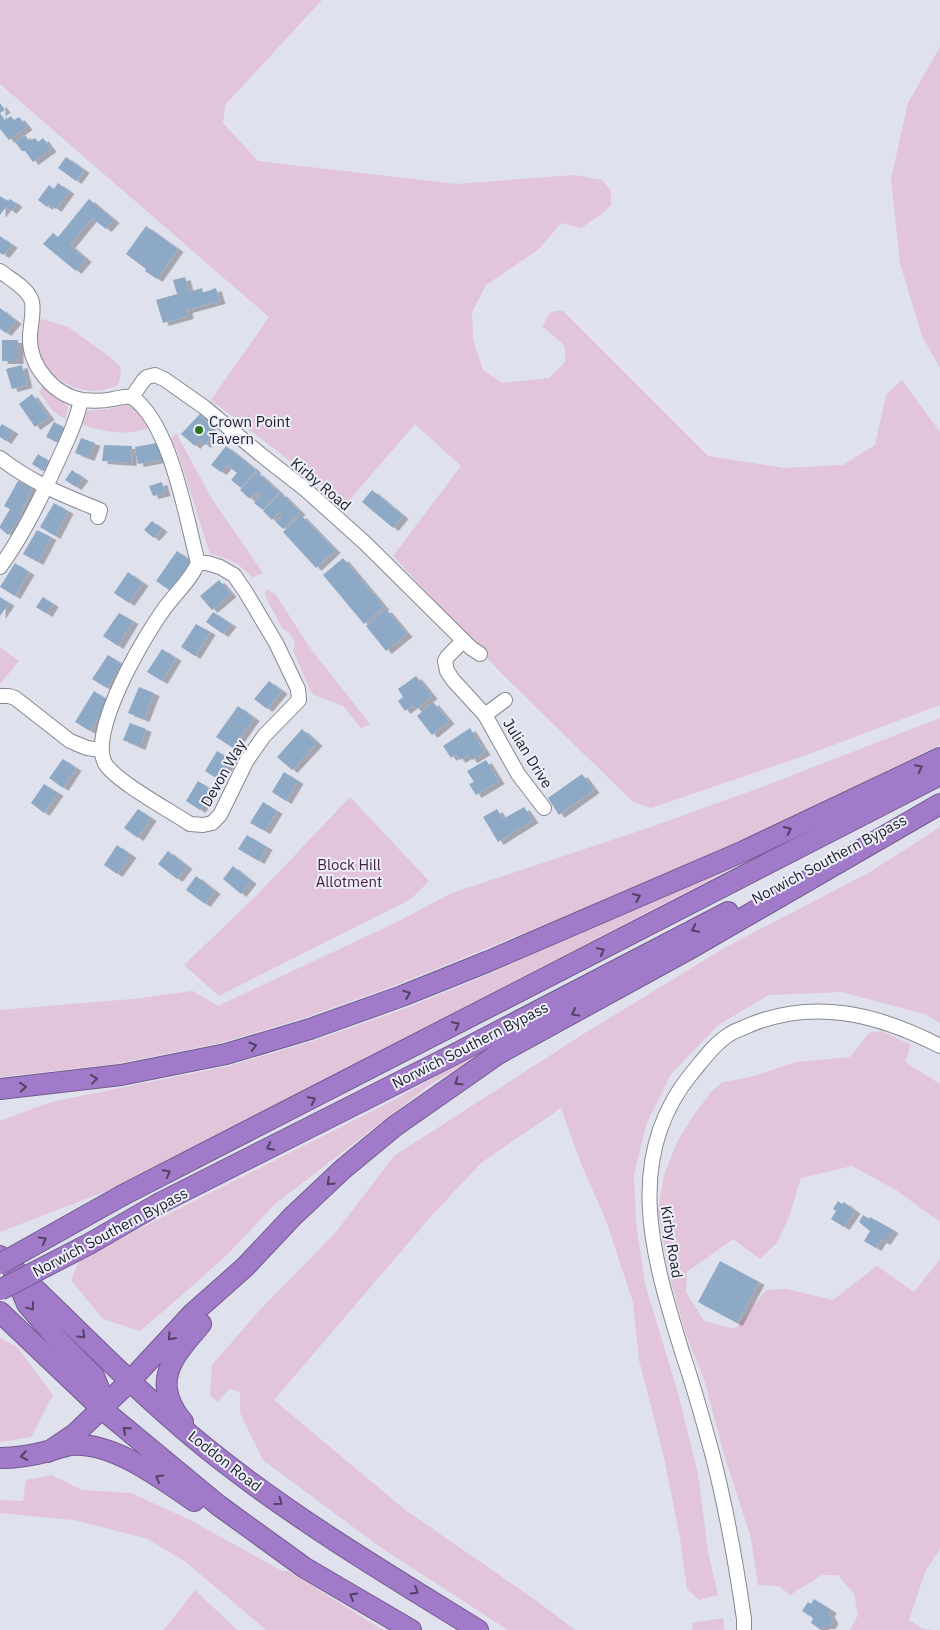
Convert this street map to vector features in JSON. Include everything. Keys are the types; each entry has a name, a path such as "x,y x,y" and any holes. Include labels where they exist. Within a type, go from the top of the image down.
{"highway":[{"path":"0,1089 121,1075 226,1054 310,1029 402,996 489,961 744,851 940,758"},
{"name":"Norwich Southern Bypass","path":"3,1261 123,1196 940,775"},
{"path":"225,1464 182,1420 170,1401 166,1386 171,1362 245,1267 293,1216 343,1169 395,1126 498,1054 691,948 940,803"},
{"name":"Norwich Southern Bypass","path":"0,1292 160,1204 940,803"},
{"path":"3,1261 27,1304 58,1340 94,1376 102,1396 102,1409"},
{"name":"Loddon Road","path":"3,1261 172,1420 225,1464 331,1540 478,1630"},
{"path":"48,1452 76,1433 102,1409 192,1314 245,1267"},
{"path":"0,1292 40,1351"},
{"path":"0,1312 102,1409 218,1505 304,1568"},
{"path":"0,1458 48,1452 79,1445 89,1445 106,1450 139,1466 174,1487 231,1528 411,1630"}],"street":[{"path":"0,271 26,292 32,302 30,343 39,369 47,380 56,387 82,400 106,400 121,396 132,396 142,405 165,443 172,462 198,563 194,573 163,610 148,633 127,672 108,718 102,736 101,750 87,748 70,741 15,698 0,696"},
{"name":"Kirby Road","path":"132,396 142,381 147,377 155,375 164,379 204,407 306,490 365,543 463,641 480,654"},
{"path":"0,567 16,545 46,487 74,428 82,400"},
{"path":"0,458 24,475 46,487 100,510 98,517"},
{"name":"Devon Way","path":"101,750 106,764 119,778 190,824 203,826 212,823 220,815 247,760 264,736 299,700 298,689 276,643 234,575 207,563 198,563"},
{"name":"Julian Drive","path":"463,641 447,657 446,667 452,680 485,715 518,774 544,808"},
{"name":"Julian Drive","path":"485,715 506,700"},
{"name":"Kirby Road","path":"744,1630 733,1548 712,1455 661,1282 654,1249 649,1212 650,1172 657,1137 668,1108 685,1081 704,1058 730,1034 756,1022 784,1014 810,1010 837,1012 886,1022 940,1046"}],"green space":[{"path":"0,0 322,0 225,105 223,123 258,161 456,184 574,175 602,180 611,191 611,205 581,228 561,223 539,249 486,285 472,312 473,340 483,370 502,383 549,378 565,362 565,346 542,326 551,312 562,310 708,456 784,468 843,465 875,445 886,395 902,380 940,432 940,705 812,753 651,808 633,802 499,671 393,556 461,466 415,424 346,504 211,400 269,317 0,84"},
{"path":"940,47 940,368 922,336 900,263 891,179 908,103"},
{"path":"42,319 68,327 110,357 120,366 121,373 118,385 94,391 78,389 56,377 45,366 38,352 39,321"},
{"path":"43,387 68,406 66,419 58,415 47,403 39,391"},
{"path":"128,405 135,408 149,428 132,432 115,432 82,425 87,411"},
{"path":"176,433 212,499 263,573 252,578 243,568 233,562 210,554 178,453 171,439"},
{"path":"266,589 276,595 310,648 370,724 361,728 343,706 314,695 311,692 293,650 295,642 289,632 282,628 265,595"},
{"path":"0,647 19,661 0,684"},
{"path":"940,718 940,745 691,865 396,985 304,1018 220,1043 115,1064 0,1077 0,1010 132,999 193,991 218,1006 395,923 452,893 651,827 762,787"},
{"name":"Block Hill Allotment","path":"350,797 429,881 411,899 219,996 184,965 258,894"},
{"path":"940,827 940,1023 925,1014 841,992 769,995 718,1025 671,1074 646,1125 634,1175 636,1222 645,1284 678,1393 698,1474 708,1552 718,1595 699,1600 687,1589 680,1538 664,1457 639,1360 633,1302 606,1220 581,1164 561,1108 481,1163 434,1213 274,1400 404,1509 575,1630 508,1630 380,1547 263,1460 240,1413 240,1392 229,1389 218,1402 210,1395 212,1365 258,1312 336,1232 394,1156 585,1033 726,947 870,872"},
{"path":"747,857 748,860 117,1187 0,1232 0,1121 51,1102 229,1066 313,1041 404,1009 492,973"},
{"path":"882,1031 911,1045 905,1062 940,1084 940,1222 896,1190 852,1166 801,1178 788,1219 777,1243 760,1259 733,1239 687,1272 686,1292 704,1321 735,1329 766,1290 787,1289 833,1300 877,1266 914,1292 940,1259 940,1549 925,1572 909,1620 923,1629 933,1630 850,1630 858,1615 854,1594 838,1575 822,1575 790,1595 779,1586 758,1585 751,1538 723,1451 704,1379 685,1332 670,1278 658,1211 664,1175 678,1140 712,1091 723,1082 751,1077 796,1062 850,1057 869,1033"},
{"path":"491,1046 493,1047 431,1084 275,1204 227,1255 140,1331 103,1319 71,1280 80,1259 392,1101"},
{"path":"0,1338 17,1347 53,1395 31,1437 0,1442"},
{"path":"52,1475 82,1490 131,1493 188,1519 282,1571 288,1571 383,1630 266,1630 186,1562 148,1539 74,1520 0,1513 0,1500 23,1501 26,1480"},
{"path":"195,1590 237,1630 164,1630"},
{"path":"723,1618 724,1630 693,1630 692,1623"}],"building":[{"path":"0,103 5,110 0,113"},
{"path":"0,113 5,120 11,116 14,120 19,117 27,127 9,140 0,129"},
{"path":"25,135 29,141 35,138 38,142 43,138 51,149 33,162 15,142"},
{"path":"66,157 84,170 76,181 58,168"},
{"path":"58,183 69,191 56,209 49,204 47,207 38,200 49,185 54,189"},
{"path":"0,196 8,201 10,199 17,204 11,211 6,207 0,215"},
{"path":"89,199 114,220 106,229 92,218 70,245 86,259 76,271 43,244 53,233 58,237"},
{"path":"146,226 178,249 157,279 126,254"},
{"path":"0,236 12,245 4,255 0,253"},
{"path":"185,277 189,292 202,288 203,293 216,288 220,301 187,310 188,316 163,323 156,300 177,294 173,280"},
{"path":"0,308 16,321 6,333 0,329"},
{"path":"2,340 18,340 18,361 2,361"},
{"path":"22,365 27,385 12,389 6,369"},
{"path":"32,394 49,417 35,427 19,404"},
{"name":"Crown Point Tavern","path":"200,414 216,433 205,445 200,440 195,446 181,434"},
{"path":"54,422 67,429 59,443 46,437"},
{"path":"2,424 13,431 6,441 0,437 0,427"},
{"path":"81,438 95,443 89,458 75,453"},
{"path":"162,442 165,459 138,464 135,447"},
{"path":"104,445 132,446 131,463 102,461"},
{"path":"226,446 256,470 241,488 231,480 237,473 227,465 221,472 211,465"},
{"path":"38,454 49,461 43,471 32,464"},
{"path":"72,470 83,478 76,487 65,480"},
{"path":"257,472 279,492 263,510 254,503 260,495 256,492 250,499 240,490"},
{"path":"18,481 32,488 20,514 22,515 8,535 0,526 10,509 4,506"},
{"path":"162,482 165,493 153,496 149,486"},
{"path":"372,490 403,516 393,528 362,502"},
{"path":"281,493 300,512 283,529 276,522 282,515 279,512 272,520 263,511"},
{"path":"54,503 68,511 55,536 40,527"},
{"path":"301,515 335,550 316,568 283,532"},
{"path":"152,521 162,529 154,538 144,530"},
{"path":"37,530 51,537 38,562 23,554"},
{"path":"177,551 193,562 172,592 156,581"},
{"path":"343,558 384,607 364,624 323,575"},
{"path":"15,563 29,572 15,596 0,587"},
{"path":"128,572 143,583 129,603 114,593"},
{"path":"219,580 231,594 212,610 200,596"},
{"path":"0,597 9,603 0,616"},
{"path":"43,597 53,604 47,614 36,607"},
{"path":"386,609 407,634 386,651 366,626"},
{"path":"213,612 231,624 223,634 206,622"},
{"path":"119,613 133,621 118,646 103,636"},
{"path":"196,624 210,632 195,656 181,647"},
{"path":"162,649 176,658 162,681 147,672"},
{"path":"108,655 122,664 107,688 92,679"},
{"path":"416,676 432,696 416,709 413,705 405,711 398,701 403,697 398,689"},
{"path":"269,681 282,691 267,709 254,699"},
{"path":"139,687 154,693 144,719 128,713"},
{"path":"94,691 109,701 90,731 75,722"},
{"path":"433,702 449,721 432,735 417,716"},
{"path":"238,706 254,718 233,748 216,737"},
{"path":"130,723 146,729 140,747 123,740"},
{"path":"470,728 485,752 472,760 468,755 460,760 456,754 451,758 443,746"},
{"path":"302,729 317,743 292,770 277,757"},
{"path":"217,751 231,760 219,780 205,771"},
{"path":"63,759 76,768 63,788 49,778"},
{"path":"486,760 499,781 476,795 469,784 474,782 467,771"},
{"path":"284,772 298,781 286,801 272,792"},
{"path":"582,774 594,790 559,815 548,798"},
{"path":"198,781 212,790 200,810 186,801"},
{"path":"44,784 58,793 44,813 31,803"},
{"path":"263,802 277,811 265,831 250,823"},
{"path":"524,807 533,820 498,842 483,817 497,809 503,819"},
{"path":"138,809 151,818 138,838 124,828"},
{"path":"247,835 267,847 259,861 238,849"},
{"path":"117,845 131,855 117,874 104,865"},
{"path":"168,851 187,866 177,879 158,864"},
{"path":"233,866 251,881 241,894 223,879"},
{"path":"196,876 215,891 205,904 186,890"},
{"path":"838,1201 842,1204 844,1202 855,1211 844,1227 831,1219 836,1211 833,1209"},
{"path":"863,1215 893,1230 885,1242 881,1240 876,1248 864,1241 870,1231 859,1222"},
{"path":"720,1261 759,1282 737,1323 698,1302"},
{"path":"814,1599 831,1610 829,1614 833,1621 830,1626 824,1626 821,1630 811,1623 813,1618 802,1611 808,1602 811,1604"}],"place":[{"name":"Crown Point Tavern","path":"199,430"}]}
